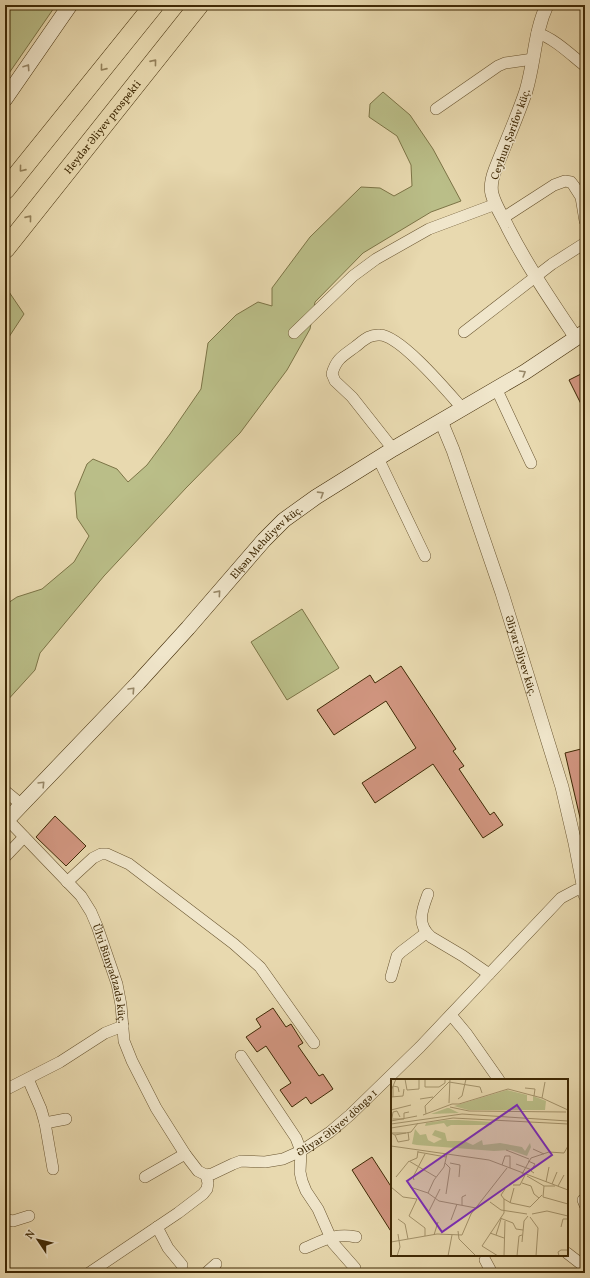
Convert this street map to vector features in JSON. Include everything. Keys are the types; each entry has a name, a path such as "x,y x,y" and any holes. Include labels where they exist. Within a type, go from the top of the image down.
{"highway":[{"path":"5,190 154,5"},
{"name":"Heydər Əliyev prospekti","path":"5,249 199,5"}],"main road":[{"path":"5,99 70,5"},
{"name":"Elşən Mehdiyev küç.","path":"6,821 138,683 264,540 284,520 302,506 378,458 525,372 580,335"}],"street":[{"name":"Ceyhun Şərifov küç.","path":"547,5 539,23 533,59 525,91 492,181 492,194 503,218 535,277 580,335"},
{"path":"537,32 543,34 585,66"},
{"path":"436,109 498,66 505,63 533,59"},
{"path":"503,218 554,185 565,181 571,182 581,198 585,221"},
{"path":"294,333 354,276 376,259 429,229 496,204"},
{"path":"464,332 552,264 585,243"},
{"path":"393,449 352,397 335,381 332,374 335,364 369,336 381,335 393,340 434,376 462,408"},
{"path":"496,388 531,463"},
{"name":"Əliyar Əliyev küç.","path":"441,421 453,450 502,593 562,788 575,843 584,891"},
{"path":"378,458 425,556"},
{"path":"5,791 22,805"},
{"name":"Ülvi Bünyadzadə küç.","path":"5,1090 73,1054 105,1033 122,1026 121,1005 117,984 91,912 81,896 24,837 6,821"},
{"path":"5,857 24,837"},
{"path":"67,882 93,858 101,854 107,854 121,859 129,864 234,944 260,967 314,1043"},
{"name":"Əliyar Əliyev döngə 1","path":"206,1175 241,1162 276,1161 283,1159 301,1151 330,1132 383,1084 451,1015 561,898 576,890 584,891"},
{"path":"428,894 422,915 422,925 426,933 489,974"},
{"path":"391,977 397,956 400,952 426,933"},
{"path":"451,1015 466,1033 498,1079"},
{"path":"89,1273 178,1213 203,1194 207,1189 208,1183 206,1175 198,1171 185,1154 156,1108 132,1061 126,1046 122,1026"},
{"path":"241,1056 296,1138 301,1151 300,1172 306,1191 318,1209 331,1238 339,1250 355,1268"},
{"path":"28,1079 45,1122 53,1169"},
{"path":"45,1122 66,1119"},
{"path":"145,1177 185,1154"},
{"path":"5,1219 13,1221 29,1216"},
{"path":"158,1227 168,1248 182,1265"},
{"path":"305,1248 338,1235 356,1237"},
{"path":"568,1254 585,1267"},
{"path":"486,1260 492,1273"},
{"path":"206,1273 216,1264"}],"green space":[{"path":"5,5 56,5 5,79"},
{"path":"383,92 410,115 433,149 461,201 431,212 363,253 315,302 310,329 287,370 240,433 186,488 104,576 40,653 35,670 5,703 5,605 17,597 42,589 74,562 89,536 77,518 75,493 87,464 93,459 117,469 128,482 147,465 201,389 208,343 236,315 258,302 272,306 272,288 310,237 361,187 380,188 394,196 412,186 411,165 397,136 369,117 370,104"},
{"path":"5,286 24,314 5,343"},
{"path":"302,609 339,668 287,700 251,642"}],"building":[{"path":"585,372 585,412 569,380"},
{"path":"401,666 456,749 453,751 464,766 459,769 490,815 494,812 503,825 483,838 433,764 375,803 362,783 416,748 386,701 334,735 317,710 370,675 375,683"},
{"path":"585,748 585,822 581,822 565,753"},
{"path":"55,816 86,846 66,866 36,837"},
{"path":"273,1008 286,1027 291,1024 303,1043 298,1046 319,1076 323,1074 333,1089 311,1104 306,1097 292,1107 280,1090 291,1083 266,1046 257,1052 246,1037 261,1027 256,1019"},
{"path":"372,1157 391,1186 391,1231 352,1170"}]}
